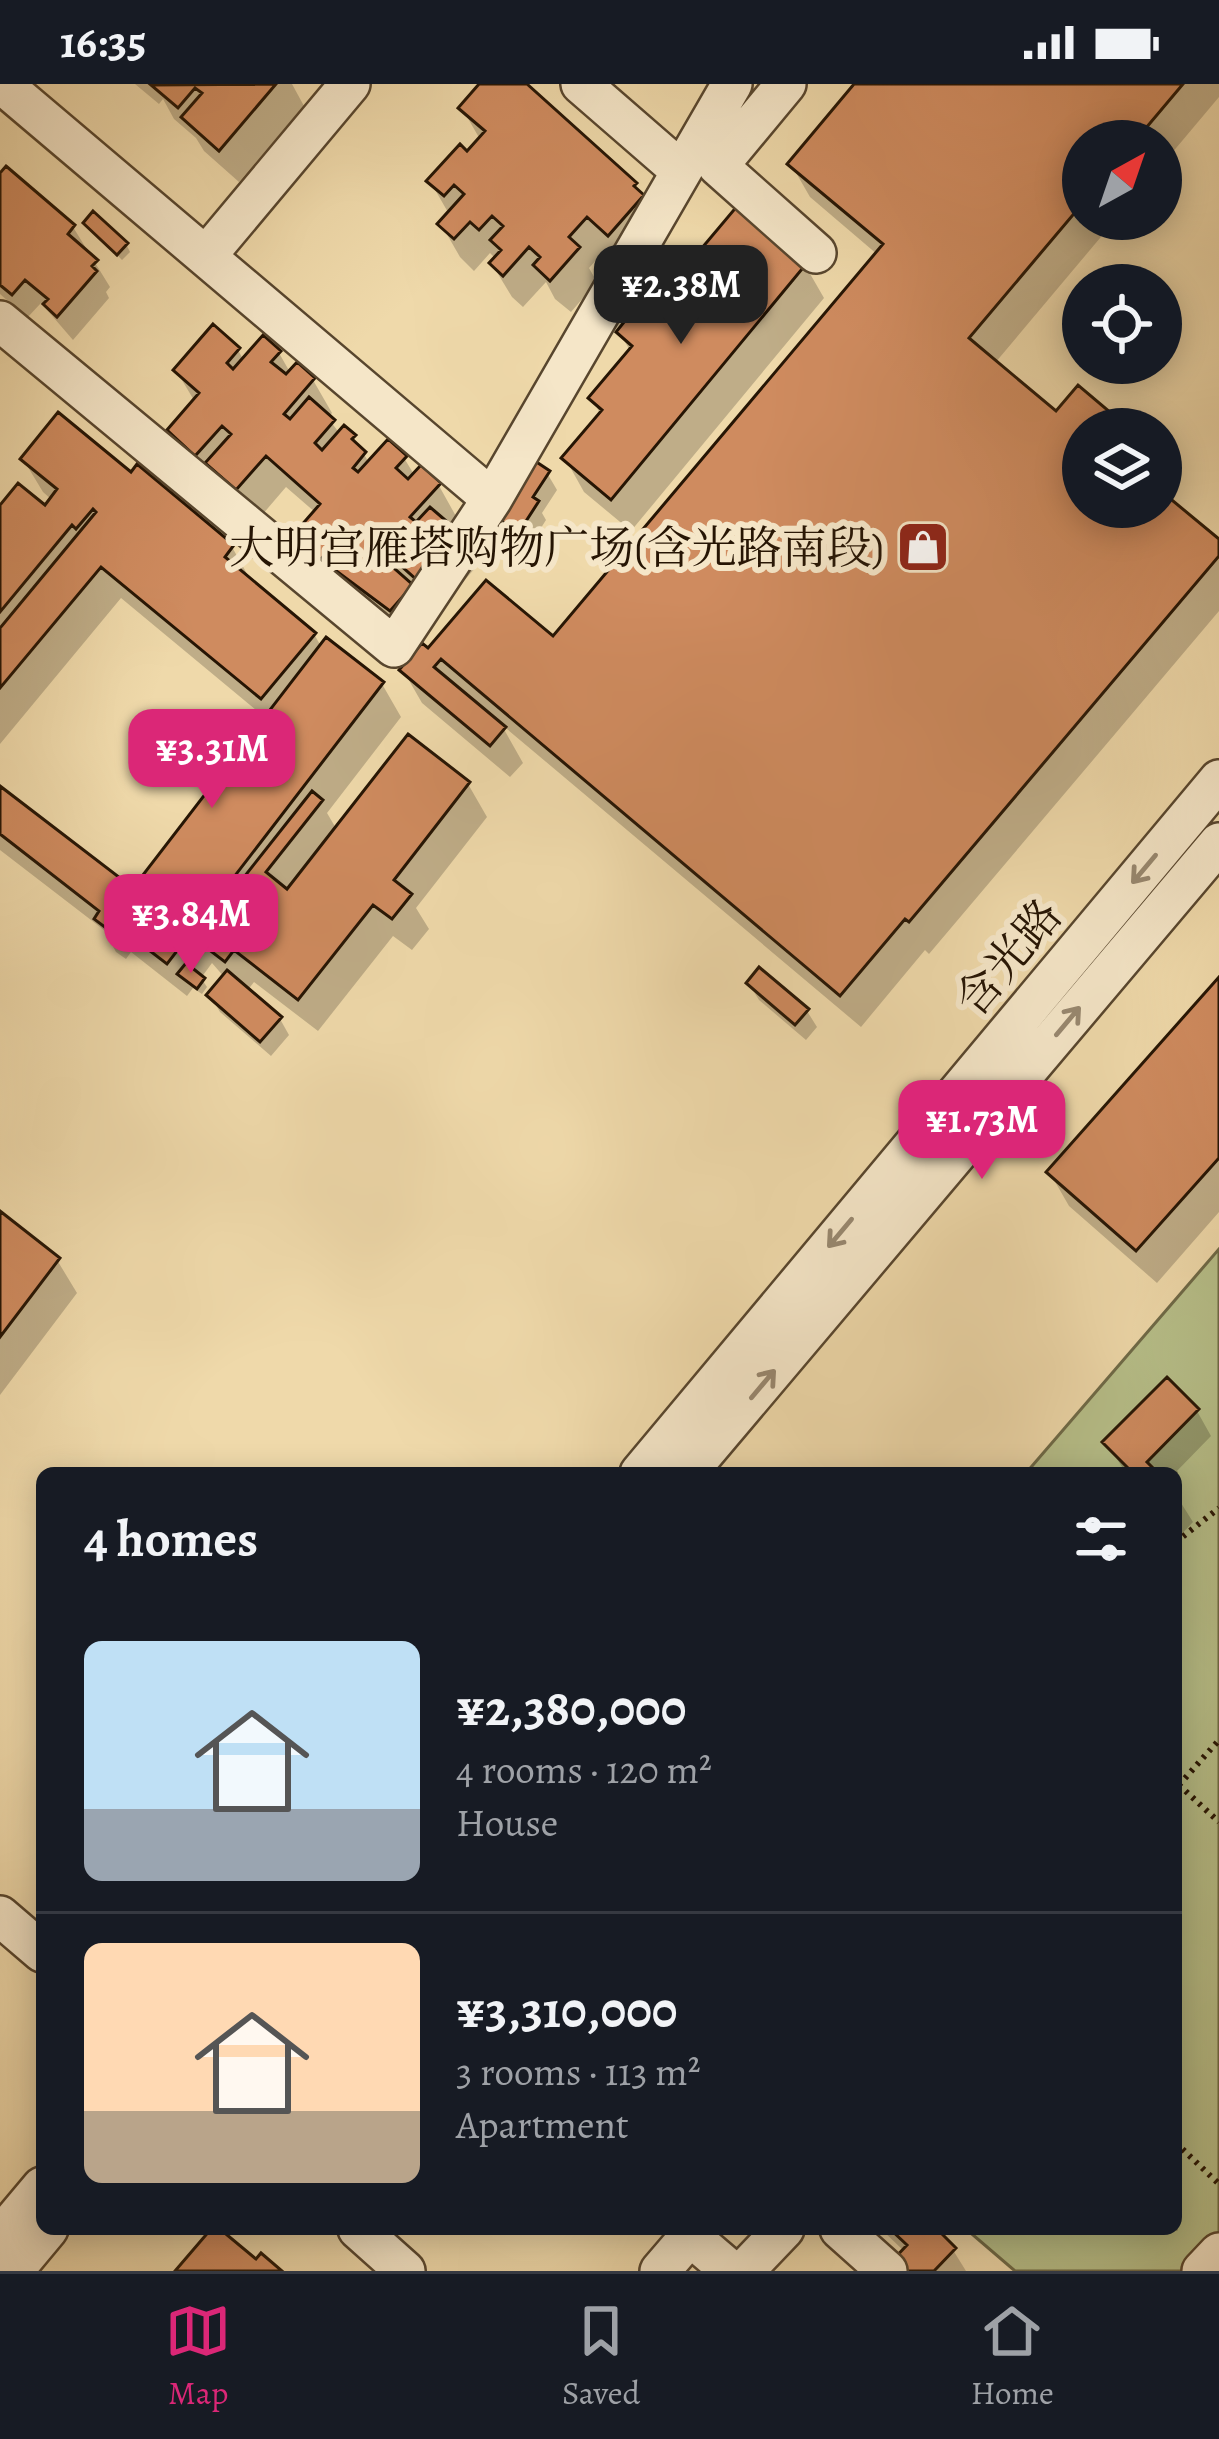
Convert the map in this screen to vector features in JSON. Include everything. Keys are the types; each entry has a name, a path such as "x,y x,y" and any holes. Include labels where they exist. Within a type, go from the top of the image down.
{"street":[{"path":"2,84 492,499"},
{"path":"206,256 350,84"},
{"path":"581,84 680,170"},
{"path":"0,320 394,647 492,499 732,84"},
{"path":"786,84 718,166 815,253"},
{"name":"含光路","path":"645,1467 1219,779"},
{"name":"含光路","path":"692,1467 1219,843"},
{"path":"0,1916 36,1947"},
{"path":"0,2237 36,2194"},
{"path":"13,2271 43,2235"},
{"path":"365,2235 405,2271"},
{"path":"744,2271 778,2235"},
{"path":"847,2235 886,2271"},
{"path":"661,2271 690,2236 731,2271"},
{"path":"1202,2271 1219,2253"}],"path":[{"path":"1182,1537 1219,1508"},
{"path":"1182,1779 1219,1740"},
{"path":"1182,1789 1219,1822"},
{"path":"1182,2149 1219,2184"}],"green space":[{"path":"1219,1249 1219,2271 1015,2271 973,2235 1182,2235 1182,1467 1031,1467"}],"building":[{"path":"276,84 219,151 181,117 202,93 195,88 178,108 151,85"},
{"path":"479,84 527,84 637,183 634,186 644,195 608,236 587,217 569,237 580,247 550,281 533,265 540,257 529,247 503,276 489,263 501,250 490,240 503,226 492,216 479,230 470,222 454,239 437,224 464,194 454,185 444,196 426,181 460,144 467,151 485,131 458,108"},
{"name":"大明宫雁塔购物广场(含光路南段)","path":"854,84 1183,84 1153,120 1062,120 1062,228 969,338 1056,411 1078,385 1105,408 1062,408 1062,528 1182,528 1182,508 1219,539 1219,556 909,922 905,919 840,996 441,659 434,667 506,727 490,746 399,670 422,643 428,648 486,580 553,636 883,244 787,164"},
{"path":"6,166 75,225 68,234 98,260 92,266 97,271 57,317 43,304 48,299 25,280 12,295 0,285 0,173"},
{"path":"738,205 807,263 611,500 561,458 602,410 588,398 632,346 616,332 641,301 659,316 662,312 654,305"},
{"path":"93,211 128,243 117,255 83,223"},
{"path":"213,324 240,348 227,363 233,369 263,335 281,351 271,362 286,374 297,362 315,378 284,414 290,419 309,397 335,420 315,443 322,450 344,425 366,452 353,468 358,472 388,439 407,456 396,468 408,479 421,465 441,483 410,517 416,522 430,507 459,532 417,580 390,556 386,561 413,585 390,611 331,567 356,538 347,530 320,560 292,536 320,504 266,456 236,490 205,463 231,434 222,426 195,456 167,430 199,393 173,370"},
{"path":"58,412 131,472 137,464 234,545 225,557 316,633 261,699 101,567 0,688 0,628 96,512 93,509 76,529 72,525 0,612 0,505 18,483 45,505 57,489 20,459"},
{"path":"535,461 550,471 533,497 539,501 519,532 498,519"},
{"path":"326,637 384,682 167,964 111,921 106,928 94,919 99,911 0,834 0,786 133,888"},
{"path":"408,734 470,782 394,880 412,894 392,919 373,905 298,1000 234,950 225,962 195,939 312,791 323,800 266,872 287,889"},
{"path":"186,963 205,978 197,989 177,974"},
{"path":"759,967 809,1009 795,1025 746,983"},
{"path":"227,970 282,1017 260,1042 206,995"},
{"path":"1219,977 1219,1158 1136,1251 1046,1172"},
{"path":"0,1211 60,1258 0,1337"},
{"path":"1167,1377 1199,1409 1147,1462 1152,1467 1127,1467 1102,1442"},
{"path":"206,2235 227,2235 256,2259 261,2253 282,2271 175,2271"},
{"path":"896,2235 943,2235 956,2248 934,2271 896,2271 889,2264 907,2245"}],"place":[{"name":"大明宫雁塔购物广场(含光路南段)","path":"923,547"}]}
